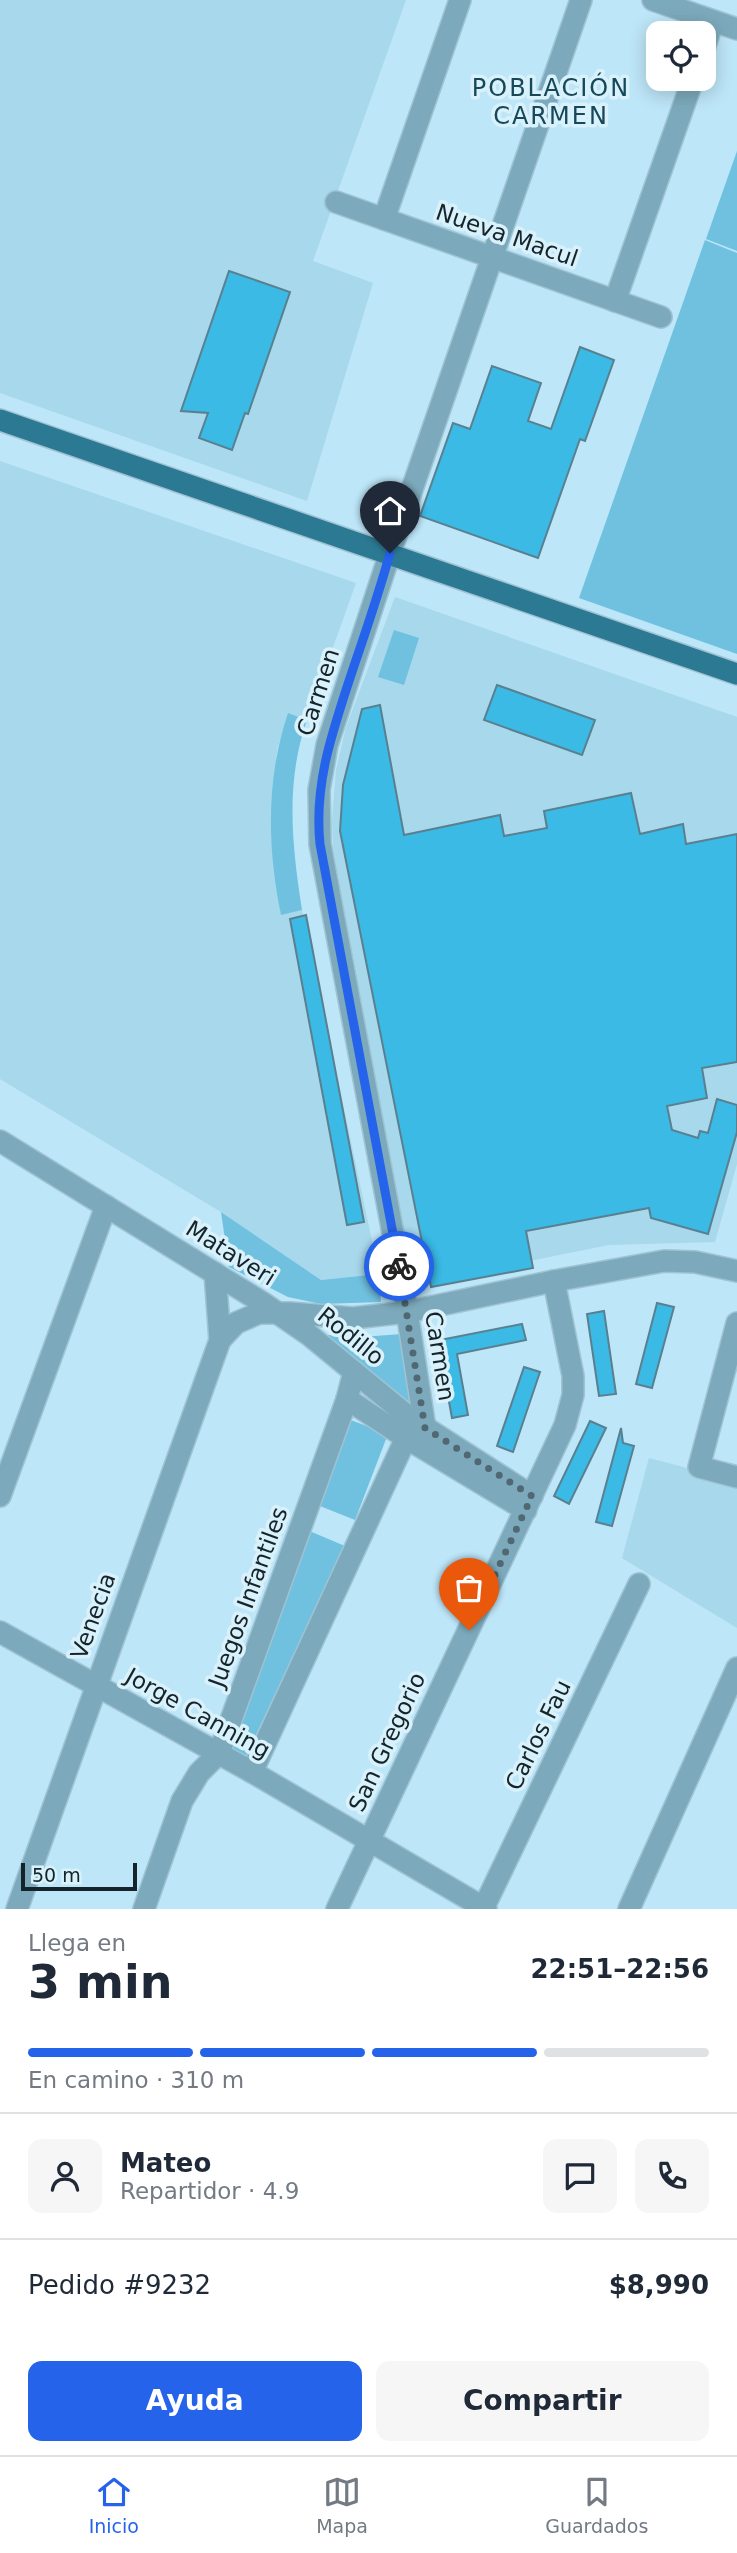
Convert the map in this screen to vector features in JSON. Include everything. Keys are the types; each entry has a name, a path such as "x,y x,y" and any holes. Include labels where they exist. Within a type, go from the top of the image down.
{"main road":[{"path":"0,420 737,674"}],"street":[{"path":"384,219 460,0"},
{"name":"Carmen","path":"425,1428 407,1312 320,844 320,783 327,745 390,553 581,0"},
{"path":"653,0 713,21"},
{"path":"716,22 737,29"},
{"path":"615,301 689,91"},
{"name":"Nueva Macul","path":"336,202 660,317"},
{"name":"Mataveri","path":"0,1141 276,1312 353,1318 407,1312 664,1261 737,1271"},
{"path":"0,1496 106,1206"},
{"name":"Venecia","path":"215,1273 220,1340"},
{"name":"San Gregorio","path":"337,1909 565,1425 573,1395 570,1355 554,1281"},
{"name":"Venecia","path":"17,1909 220,1340 242,1319 259,1313 276,1312"},
{"name":"Rodillo","path":"276,1312 308,1334 425,1428 529,1503"},
{"path":"737,1323 699,1467 737,1477"},
{"name":"Juegos Infantiles","path":"144,1909 182,1801 199,1773 218,1754 347,1399 354,1372"},
{"path":"347,1399 406,1438 529,1503"},
{"path":"252,1772 406,1438"},
{"name":"Carlos Fau","path":"485,1909 639,1584"},
{"name":"Jorge Canning","path":"0,1632 252,1772 485,1909"},
{"path":"629,1909 737,1668"}],"shaded area":[{"path":"0,0 406,0 313,261 373,283 307,501 0,393"},
{"path":"737,151 737,251 706,239"},
{"path":"705,240 737,253 737,654 579,598"},
{"path":"0,461 356,583 307,720 288,713 277,750 271,830 274,876 281,914 302,910 379,1274 321,1280 221,1212 0,1079"},
{"path":"395,597 737,717 737,1164 715,1242 609,1245 414,1284 333,848 332,820 336,770 346,727"},
{"path":"394,630 419,638 404,685 378,677"},
{"path":"288,713 307,720 296,767 292,814 302,910 281,915 273,864 271,813 276,763"},
{"path":"221,1212 321,1280 379,1274 381,1302 321,1304 288,1297 229,1267"},
{"path":"402,1334 413,1408 327,1335 361,1337"},
{"path":"348,1419 388,1434 355,1520 315,1504"},
{"path":"649,1458 737,1481 737,1628 622,1558"},
{"path":"307,1530 345,1546 246,1756 227,1747"}],"building":[{"path":"229,271 290,292 248,414 245,413 232,450 199,438 208,413 181,411"},
{"path":"580,347 614,360 585,441 580,439 538,558 420,516 453,423 470,429 492,366 541,383 528,421 551,429"},
{"path":"497,685 595,720 582,755 484,720"},
{"path":"380,705 404,835 500,815 504,836 547,828 544,811 631,793 640,834 683,824 686,844 737,834 737,1062 702,1068 707,1098 667,1106 672,1130 698,1138 700,1131 708,1133 717,1099 737,1105 737,1132 708,1234 651,1218 649,1208 526,1231 533,1268 431,1287 340,831 343,785 362,709"},
{"path":"306,915 364,1222 347,1225 290,919"},
{"path":"657,1303 674,1307 652,1388 636,1384"},
{"path":"604,1311 616,1394 599,1396 587,1314"},
{"path":"522,1324 526,1340 457,1354 468,1415 452,1418 440,1340"},
{"path":"524,1367 540,1372 513,1452 497,1446"},
{"path":"590,1421 606,1428 569,1504 554,1496"},
{"path":"621,1428 623,1443 634,1446 612,1526 596,1522"}],"way so far":[{"path":"399,1266 425,1428 532,1496 469,1630"}],"district":[{"name":"POBLACIÓN CARMEN","path":"551,102"}],"route":[{"path":"390,553 327,745 319,790 318,818 320,844 399,1266"}]}
